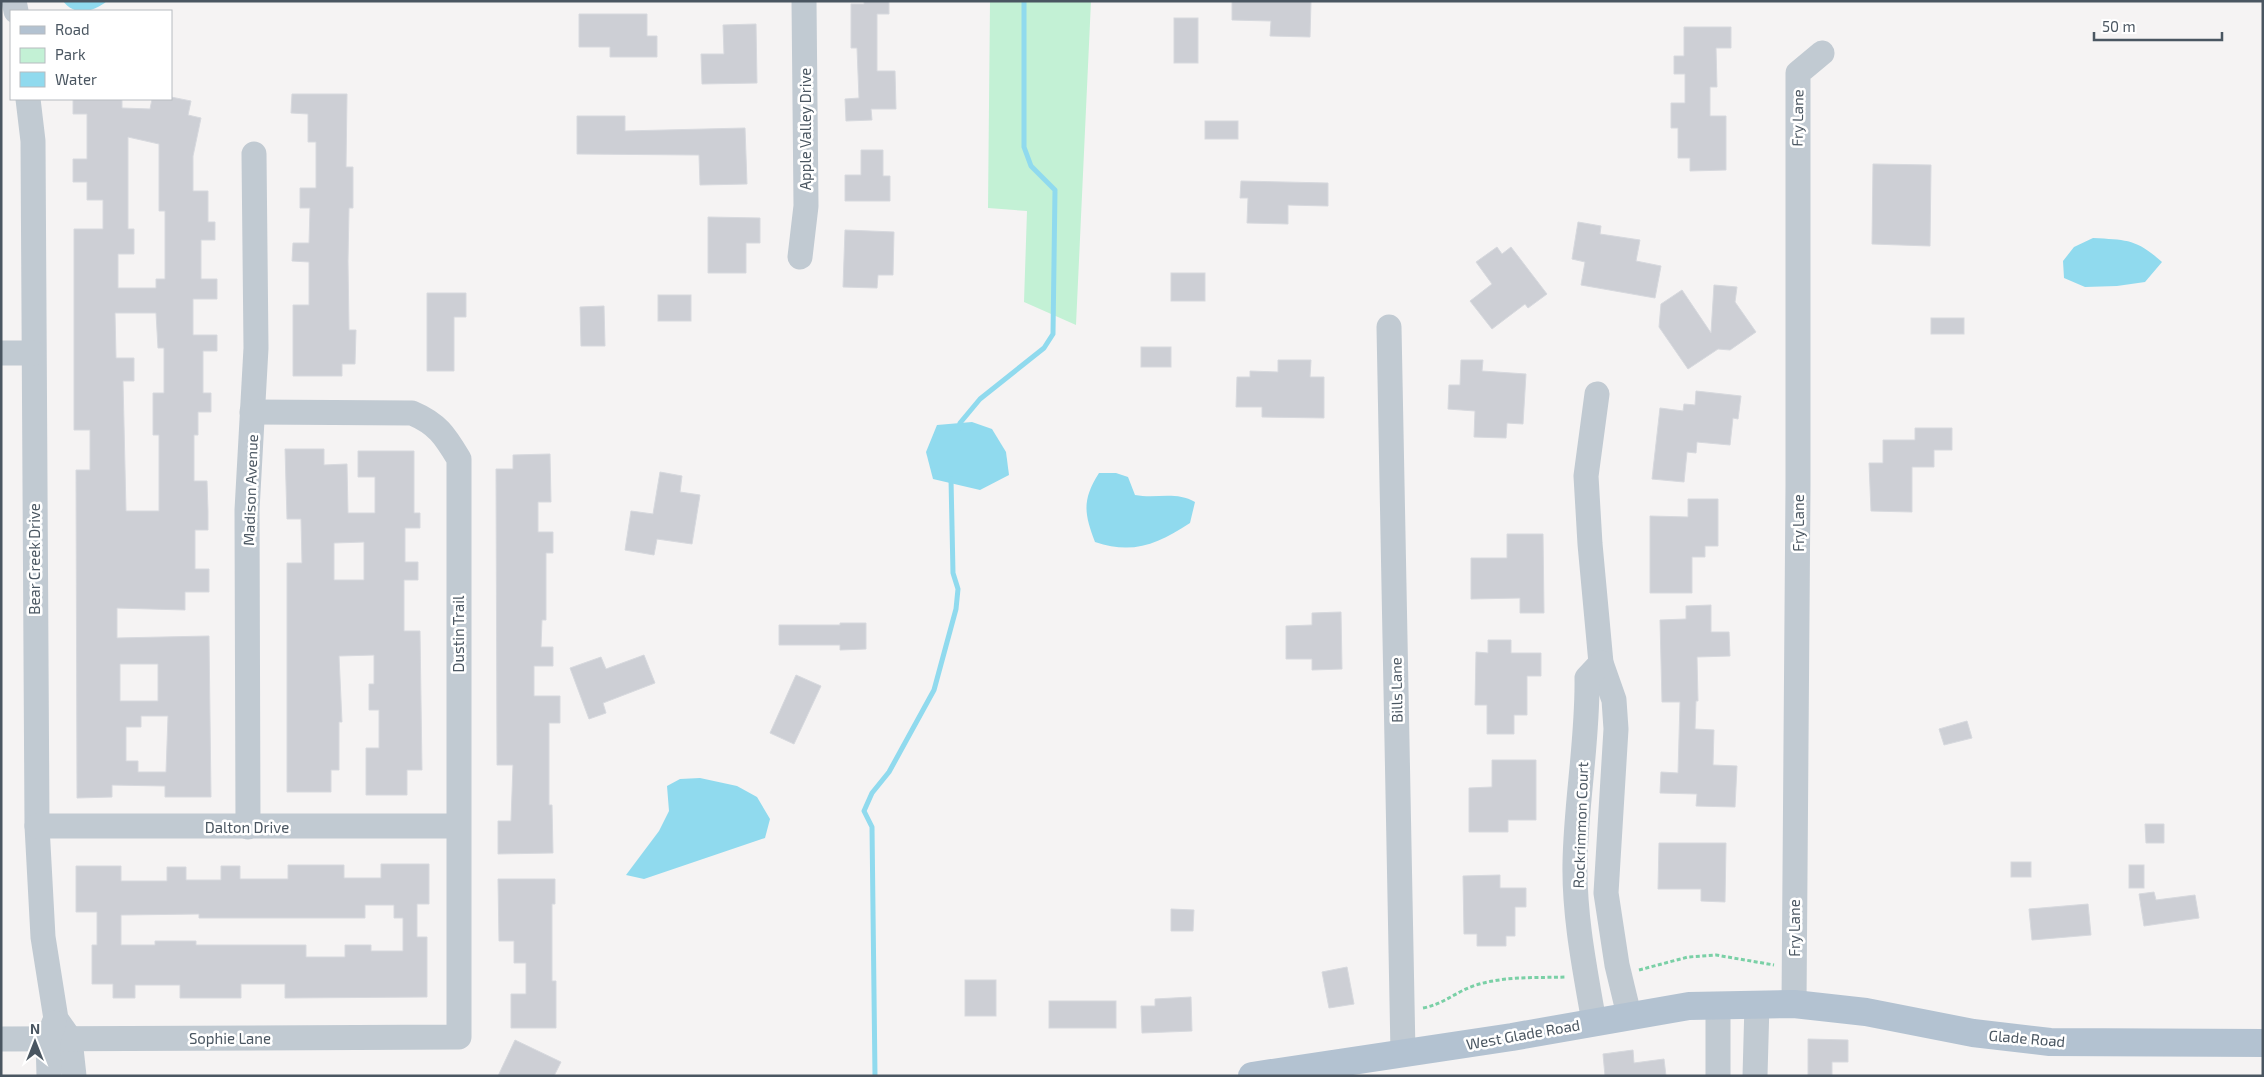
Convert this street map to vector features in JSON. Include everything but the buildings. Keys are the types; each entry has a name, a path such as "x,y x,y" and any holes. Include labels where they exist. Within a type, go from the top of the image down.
{"main road":[{"name":"West Glade Road","path":"1252,1076 1689,1006 1794,1004"},
{"name":"Glade Road","path":"1794,1004 1866,1012 1973,1033 2050,1042 2263,1043"}],"street":[{"name":"Apple Valley Drive","path":"800,257 806,206 804,1"},
{"name":"Fry Lane","path":"1794,1004 1798,485 1798,72 1822,54"},
{"name":"Bear Creek Drive","path":"28,100 33,141 37,826 43,937 58,1032 74,1076"},
{"name":"Madison Avenue","path":"248,827 247,510 256,348 254,154"},
{"name":"Bills Lane","path":"1389,327 1404,1053"},
{"path":"1,352 33,353"},
{"name":"Rockrimmon Court","path":"1597,394 1586,476 1601,664 1614,700 1616,729 1606,893 1629,1015"},
{"name":"Dustin Trail","path":"252,412 412,413 431,421 444,434 459,459 459,1037"},
{"name":"Rockrimmon Court","path":"1594,1022 1580,929 1575,860 1587,711 1587,678 1601,664"},
{"path":"1580,786 1612,788"},
{"name":"Dalton Drive","path":"37,826 458,826"},
{"path":"1575,860 1607,860"},
{"path":"1580,929 1611,924"},
{"path":"1755,1076 1756,1004"},
{"path":"1718,1005 1718,1076"},
{"name":"Bear Creek Drive","path":"49,1076 58,1032"},
{"name":"Sophie Lane","path":"1,1039 58,1032 459,1037"}],"green space":[{"path":"990,1 1091,1 1076,325 1024,302 1027,211 988,208"}],"water":[{"path":"63,1 107,1 91,10 76,10"},
{"path":"2093,238 2131,242 2153,254 2162,262 2145,282 2117,286 2085,287 2064,278 2063,261 2074,247"},
{"path":"972,422 992,429 1006,452 1009,475 980,490 933,479 926,452 937,425"},
{"path":"1099,473 1116,473 1128,477 1135,495 1173,496 1195,502 1190,523 1167,537 1145,545 1121,547 1095,542 1086,507 1093,483"},
{"path":"700,778 737,786 757,797 770,819 765,838 644,879 626,875 659,831 669,811 667,786 680,779"}],"waterway":[{"path":"959,428 960,423 980,399 1044,348 1053,334 1055,190 1031,166 1024,147 1024,1"},
{"path":"875,1076 872,827 864,811 872,793 889,772 934,690 956,609 958,589 953,573 951,479"}]}
